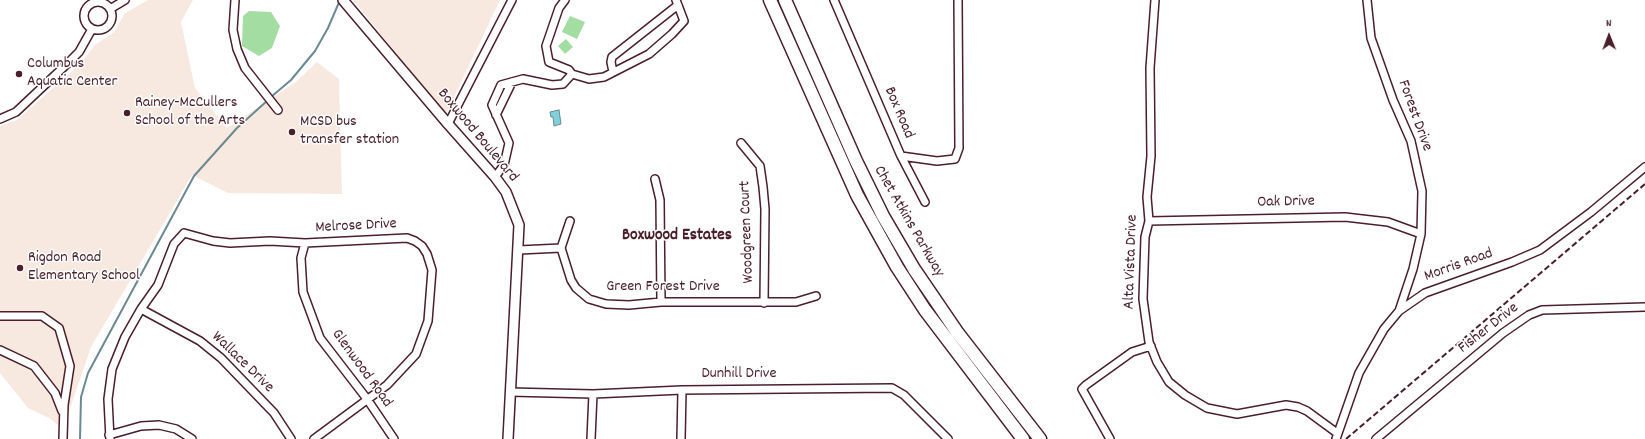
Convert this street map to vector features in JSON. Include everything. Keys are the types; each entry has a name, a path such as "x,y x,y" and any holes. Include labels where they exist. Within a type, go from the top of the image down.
{"highway":[{"name":"Chet Atkins Parkway","path":"770,0 857,195 897,267 925,310 1023,439"},
{"name":"Chet Atkins Parkway","path":"785,0 856,161 883,216 914,269 957,332 1040,439"}],"street":[{"path":"110,9 125,0"},
{"path":"235,0 233,30 237,49 245,68 276,107"},
{"name":"Boxwood Boulevard","path":"343,0 495,177 506,192 519,225 519,250 508,439"},
{"path":"448,124 512,0"},
{"path":"565,0 559,8 546,46 549,62 569,70 572,74 589,79 604,77 649,54 684,21 677,3 612,57 611,62 613,72"},
{"name":"Box Road","path":"834,0 902,156 937,161 955,159 959,148 958,0"},
{"name":"Alta Vista Drive","path":"1155,0 1150,68 1151,156 1147,197 1148,221 1145,237 1143,299 1145,324 1151,346 1159,366 1169,382 1185,395 1207,408 1237,414 1286,405 1298,407 1307,411 1336,436"},
{"name":"Forest Drive","path":"1368,0 1371,38 1393,100 1411,141 1422,191 1421,234 1413,269 1399,311"},
{"path":"100,2 110,9 112,18 108,26 100,30 92,29 85,23 83,13 86,3 100,2"},
{"path":"0,119 16,112 69,62 79,52 92,29"},
{"path":"495,177 504,165 509,143 496,115 501,95 512,82 523,80 552,85 563,84 572,74"},
{"name":"Woodgreen Court","path":"741,143 760,166 765,209 764,303"},
{"path":"902,156 925,202"},
{"name":"Morris Road","path":"1336,436 1359,373 1384,329 1399,311 1425,293 1512,262 1540,250 1591,212 1645,167"},
{"path":"656,179 660,200 661,302"},
{"name":"Oak Drive","path":"1148,221 1345,217 1388,222 1421,234"},
{"path":"519,250 561,248 570,221"},
{"name":"Melrose Drive","path":"141,309 158,285 174,244 184,233 230,243 270,241 305,243 407,238 422,246 427,254 432,270 426,329 420,346 411,361 387,385 314,439"},
{"name":"Glenwood Road","path":"305,243 301,258 301,276 307,307 320,338 367,399 394,439"},
{"name":"Green Forest Drive","path":"561,248 571,280 576,288 589,299 601,303 622,305 661,302 796,302 816,296"},
{"name":"Fisher Drive","path":"1376,439 1503,333 1529,315 1542,310 1645,307"},
{"path":"141,309 125,337 112,368 108,399 110,437 141,426 159,425 176,429 192,439"},
{"name":"Wallace Drive","path":"141,309 200,341 221,358 274,413 291,439"},
{"path":"0,316 42,316 59,328 70,366 64,415 63,439"},
{"path":"1110,439 1082,389 1132,352 1151,346"},
{"path":"0,350 34,366 55,393 64,415"},
{"name":"Dunhill Drive","path":"510,392 593,394 682,390 892,388 904,395 948,439"},
{"path":"681,439 682,390"},
{"path":"591,439 593,394"}],"shaded area":[{"path":"148,0 193,0 181,22 195,88 227,128 296,82 317,62 339,79 342,194 228,193 192,175 91,347 63,429 49,418 28,408 0,373 0,126 17,120 79,65 95,45 114,32 125,13"},
{"path":"353,0 500,0 446,114"}],"green space":[{"path":"249,11 271,12 280,26 272,48 259,56 242,46 243,16"},
{"path":"570,16 585,22 577,39 562,32"},
{"path":"566,39 573,47 565,54 558,46"}],"water":[{"path":"559,110 561,124 554,126 553,117 551,117 550,112"}],"waterway":[{"path":"271,97 291,80 315,51 328,28 340,0"},
{"path":"80,439 81,397 88,373 194,176 237,128 268,100"}],"railway":[{"path":"1346,439 1645,184"}],"place":[{"name":"Columbus Aquatic Center","path":"19,74"},
{"name":"Rainey-McCullers School of the Arts","path":"127,113"},
{"name":"MCSD bus transfer station","path":"292,132"},
{"name":"Rigdon Road Elementary School","path":"20,268"}],"district":[{"name":"Boxwood Estates","path":"677,237"}]}
